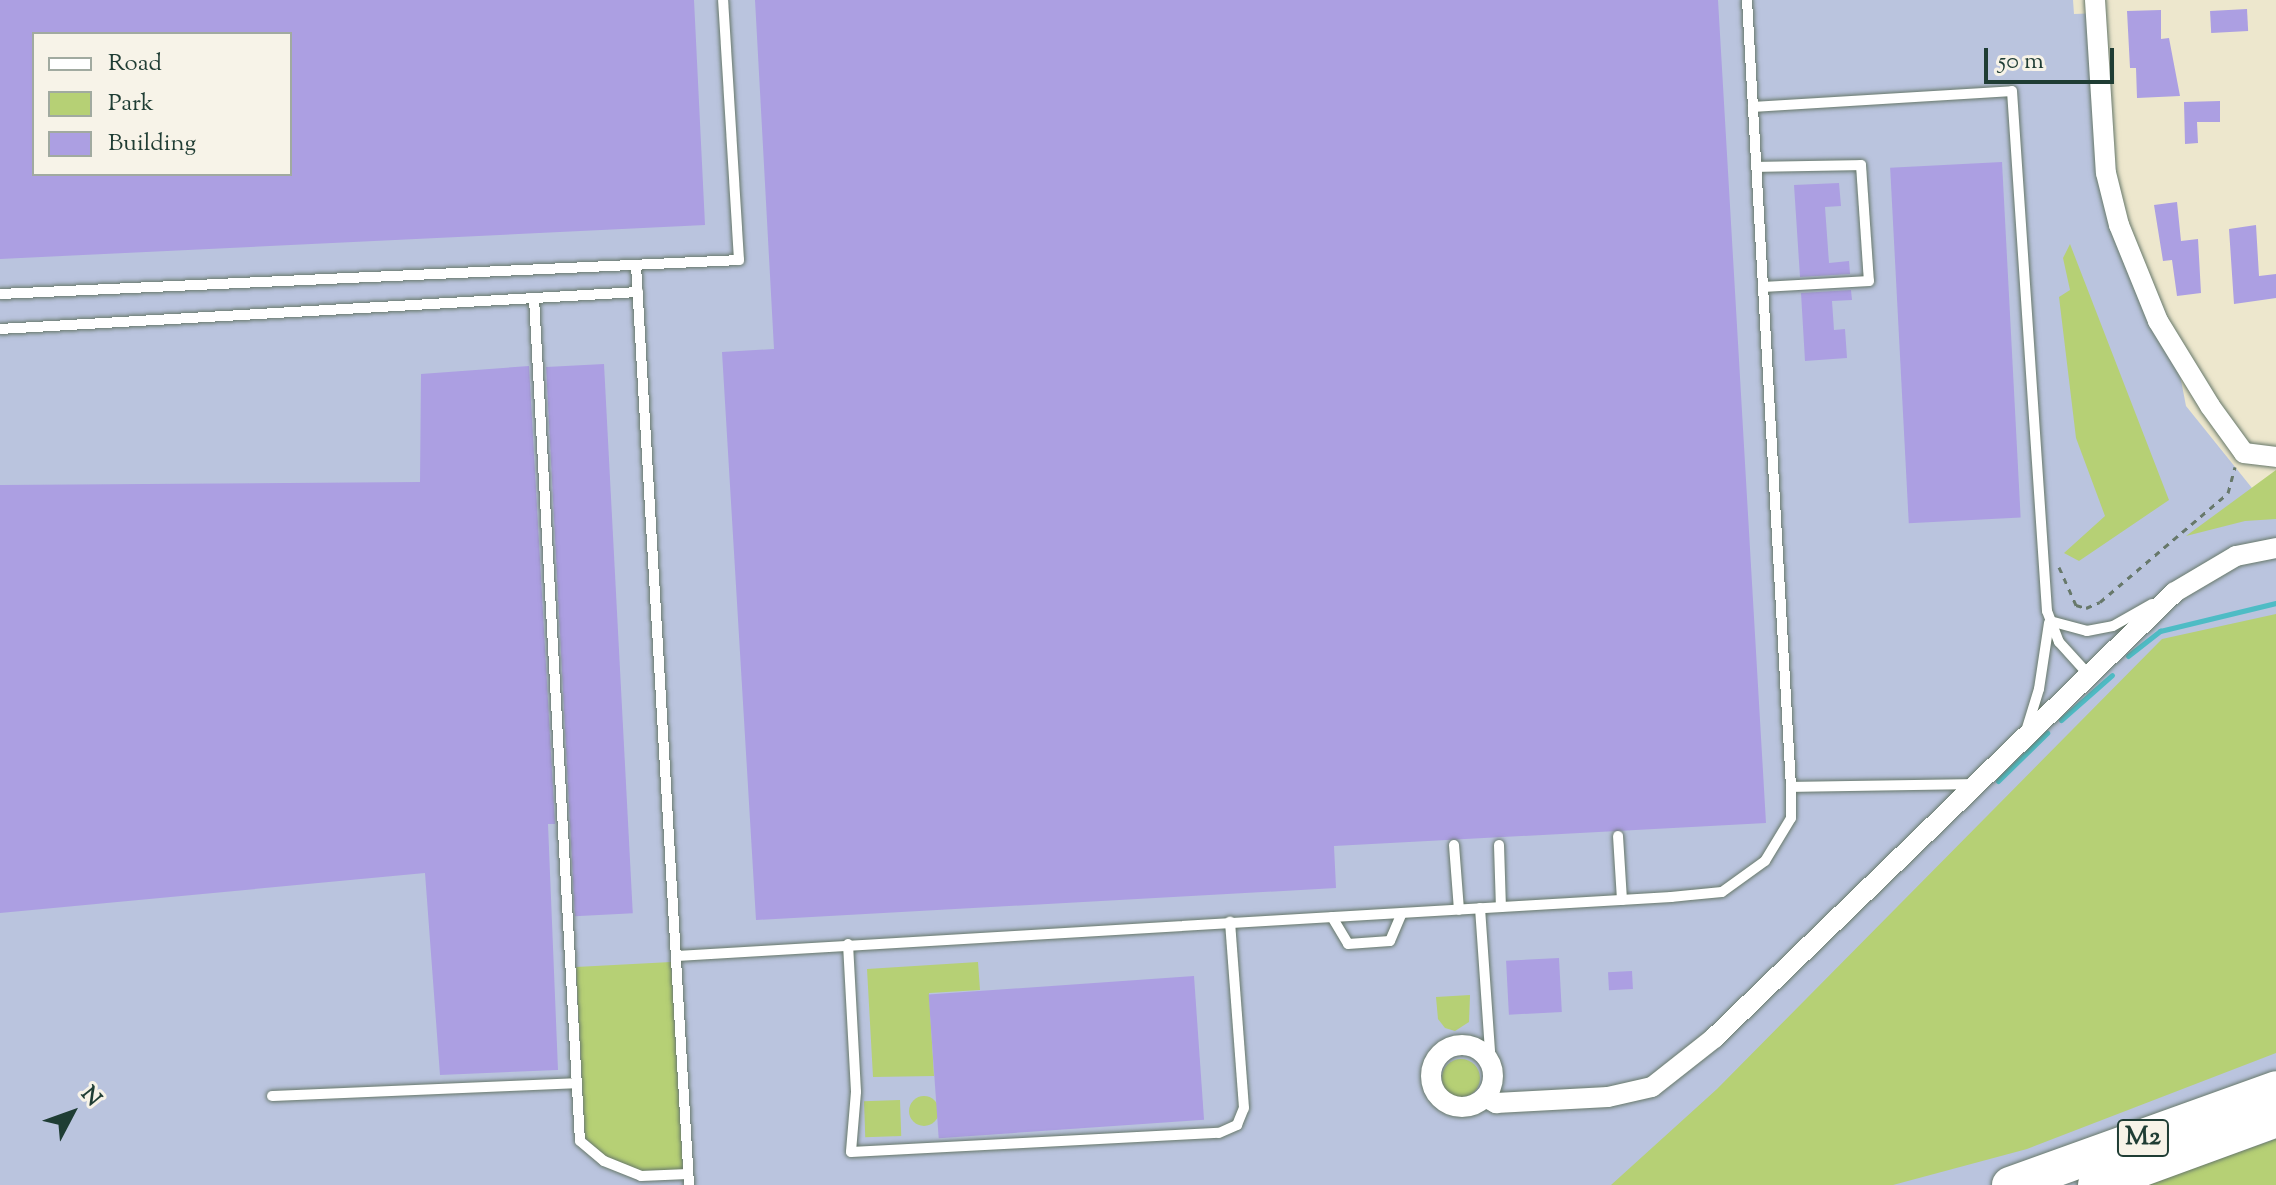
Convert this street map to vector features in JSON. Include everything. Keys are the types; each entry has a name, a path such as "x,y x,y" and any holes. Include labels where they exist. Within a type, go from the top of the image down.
{"highway":[{"name":"M2","path":"2010,1185 2276,1089"},
{"name":"M2","path":"2096,1185 2276,1119"}],"street":[{"path":"2095,0 2106,173 2119,225 2158,321 2183,364 2244,453 2274,459"},
{"path":"1485,1097 1496,1103 1608,1097 1652,1087 1714,1038 2175,592 2236,556 2276,548"},
{"path":"1458,1045 1478,1050 1491,1065 1493,1082 1485,1097 1470,1106 1451,1105 1436,1092 1431,1072 1440,1054 1458,1045"}],"lane":[{"path":"0,294 739,260 723,0"},
{"path":"677,956 1722,892 1765,861 1791,818 1791,787 1747,0"},
{"path":"1753,107 2012,91 2050,621 2033,714 2022,738"},
{"path":"1756,167 1861,165 1869,281 1763,287"},
{"path":"534,298 580,1141 604,1161 641,1176 689,1180 636,265"},
{"path":"0,329 638,292"},
{"path":"2050,621 2087,631 2113,626 2175,592"},
{"path":"2050,621 2068,655 2088,674"},
{"path":"1791,787 1975,784"},
{"path":"1618,836 1622,900"},
{"path":"1454,845 1459,910"},
{"path":"1499,845 1501,907"},
{"path":"1480,908 1491,1065"},
{"path":"1332,917 1348,944 1390,941 1402,913"},
{"path":"848,944 856,1092 851,1152 1219,1133 1237,1125 1244,1108 1230,922"},
{"path":"272,1096 576,1083"}],"path":[{"path":"2047,568 2063,570 2067,594 2076,605 2086,608 2100,602 2228,493 2237,457"}],"shaded area":[{"path":"0,0 2073,0 2074,14 2101,13 2119,202 2170,323 2186,406 2256,493 2276,474 2276,1181 2264,1185 0,1185"}],"green space":[{"path":"2070,244 2169,500 2079,561 2064,553 2105,516 2076,438 2059,297 2070,290 2063,258"},
{"path":"2276,470 2276,519 2245,521 2186,536"},
{"path":"2276,614 2276,1053 2027,1149 1893,1185 1611,1185 1717,1089 2162,639"},
{"path":"671,962 683,1170 641,1171 606,1157 585,1138 576,967"},
{"path":"978,962 980,990 929,993 934,1076 873,1077 867,969"},
{"path":"1470,995 1469,1022 1455,1031 1445,1028 1438,1019 1436,997"},
{"path":"1461,1059 1474,1065 1480,1078 1474,1091 1461,1097 1448,1091 1442,1078 1448,1065"},
{"path":"924,1096 935,1100 939,1111 935,1122 924,1126 913,1122 909,1111 913,1100"},
{"path":"900,1100 901,1136 865,1137 864,1101"},
{"path":"2276,1139 2276,1185 2145,1185"}],"building":[{"path":"0,0 694,0 705,225 0,259"},
{"path":"755,0 1718,0 1766,823 1334,846 1336,888 756,920 722,352 774,349"},
{"path":"2247,9 2248,31 2211,33 2210,11"},
{"path":"2161,10 2161,39 2169,38 2180,96 2137,98 2136,68 2130,68 2127,11"},
{"path":"2220,101 2220,122 2197,122 2198,143 2185,144 2184,102"},
{"path":"2002,162 2021,518 1909,523 1890,168"},
{"path":"1839,183 1841,206 1825,207 1829,263 1849,261 1850,274 1800,277 1794,185"},
{"path":"2177,202 2181,241 2198,239 2201,293 2177,296 2172,260 2163,261 2154,205"},
{"path":"2256,225 2259,276 2276,274 2276,298 2234,304 2229,229"},
{"path":"1851,290 1852,300 1832,301 1834,330 1845,329 1847,358 1805,361 1801,293"},
{"path":"604,364 633,913 575,916 546,367"},
{"path":"529,366 555,824 548,824 558,1070 440,1075 425,873 0,913 0,485 420,482 421,374"},
{"path":"1559,958 1562,1012 1509,1015 1506,961"},
{"path":"1632,971 1633,989 1609,990 1608,972"},
{"path":"1194,976 1204,1120 939,1138 929,995"}],"waterway":[{"path":"2128,656 2160,631 2276,603"},
{"path":"2061,720 2112,675"},
{"path":"1998,781 2047,733"}]}
